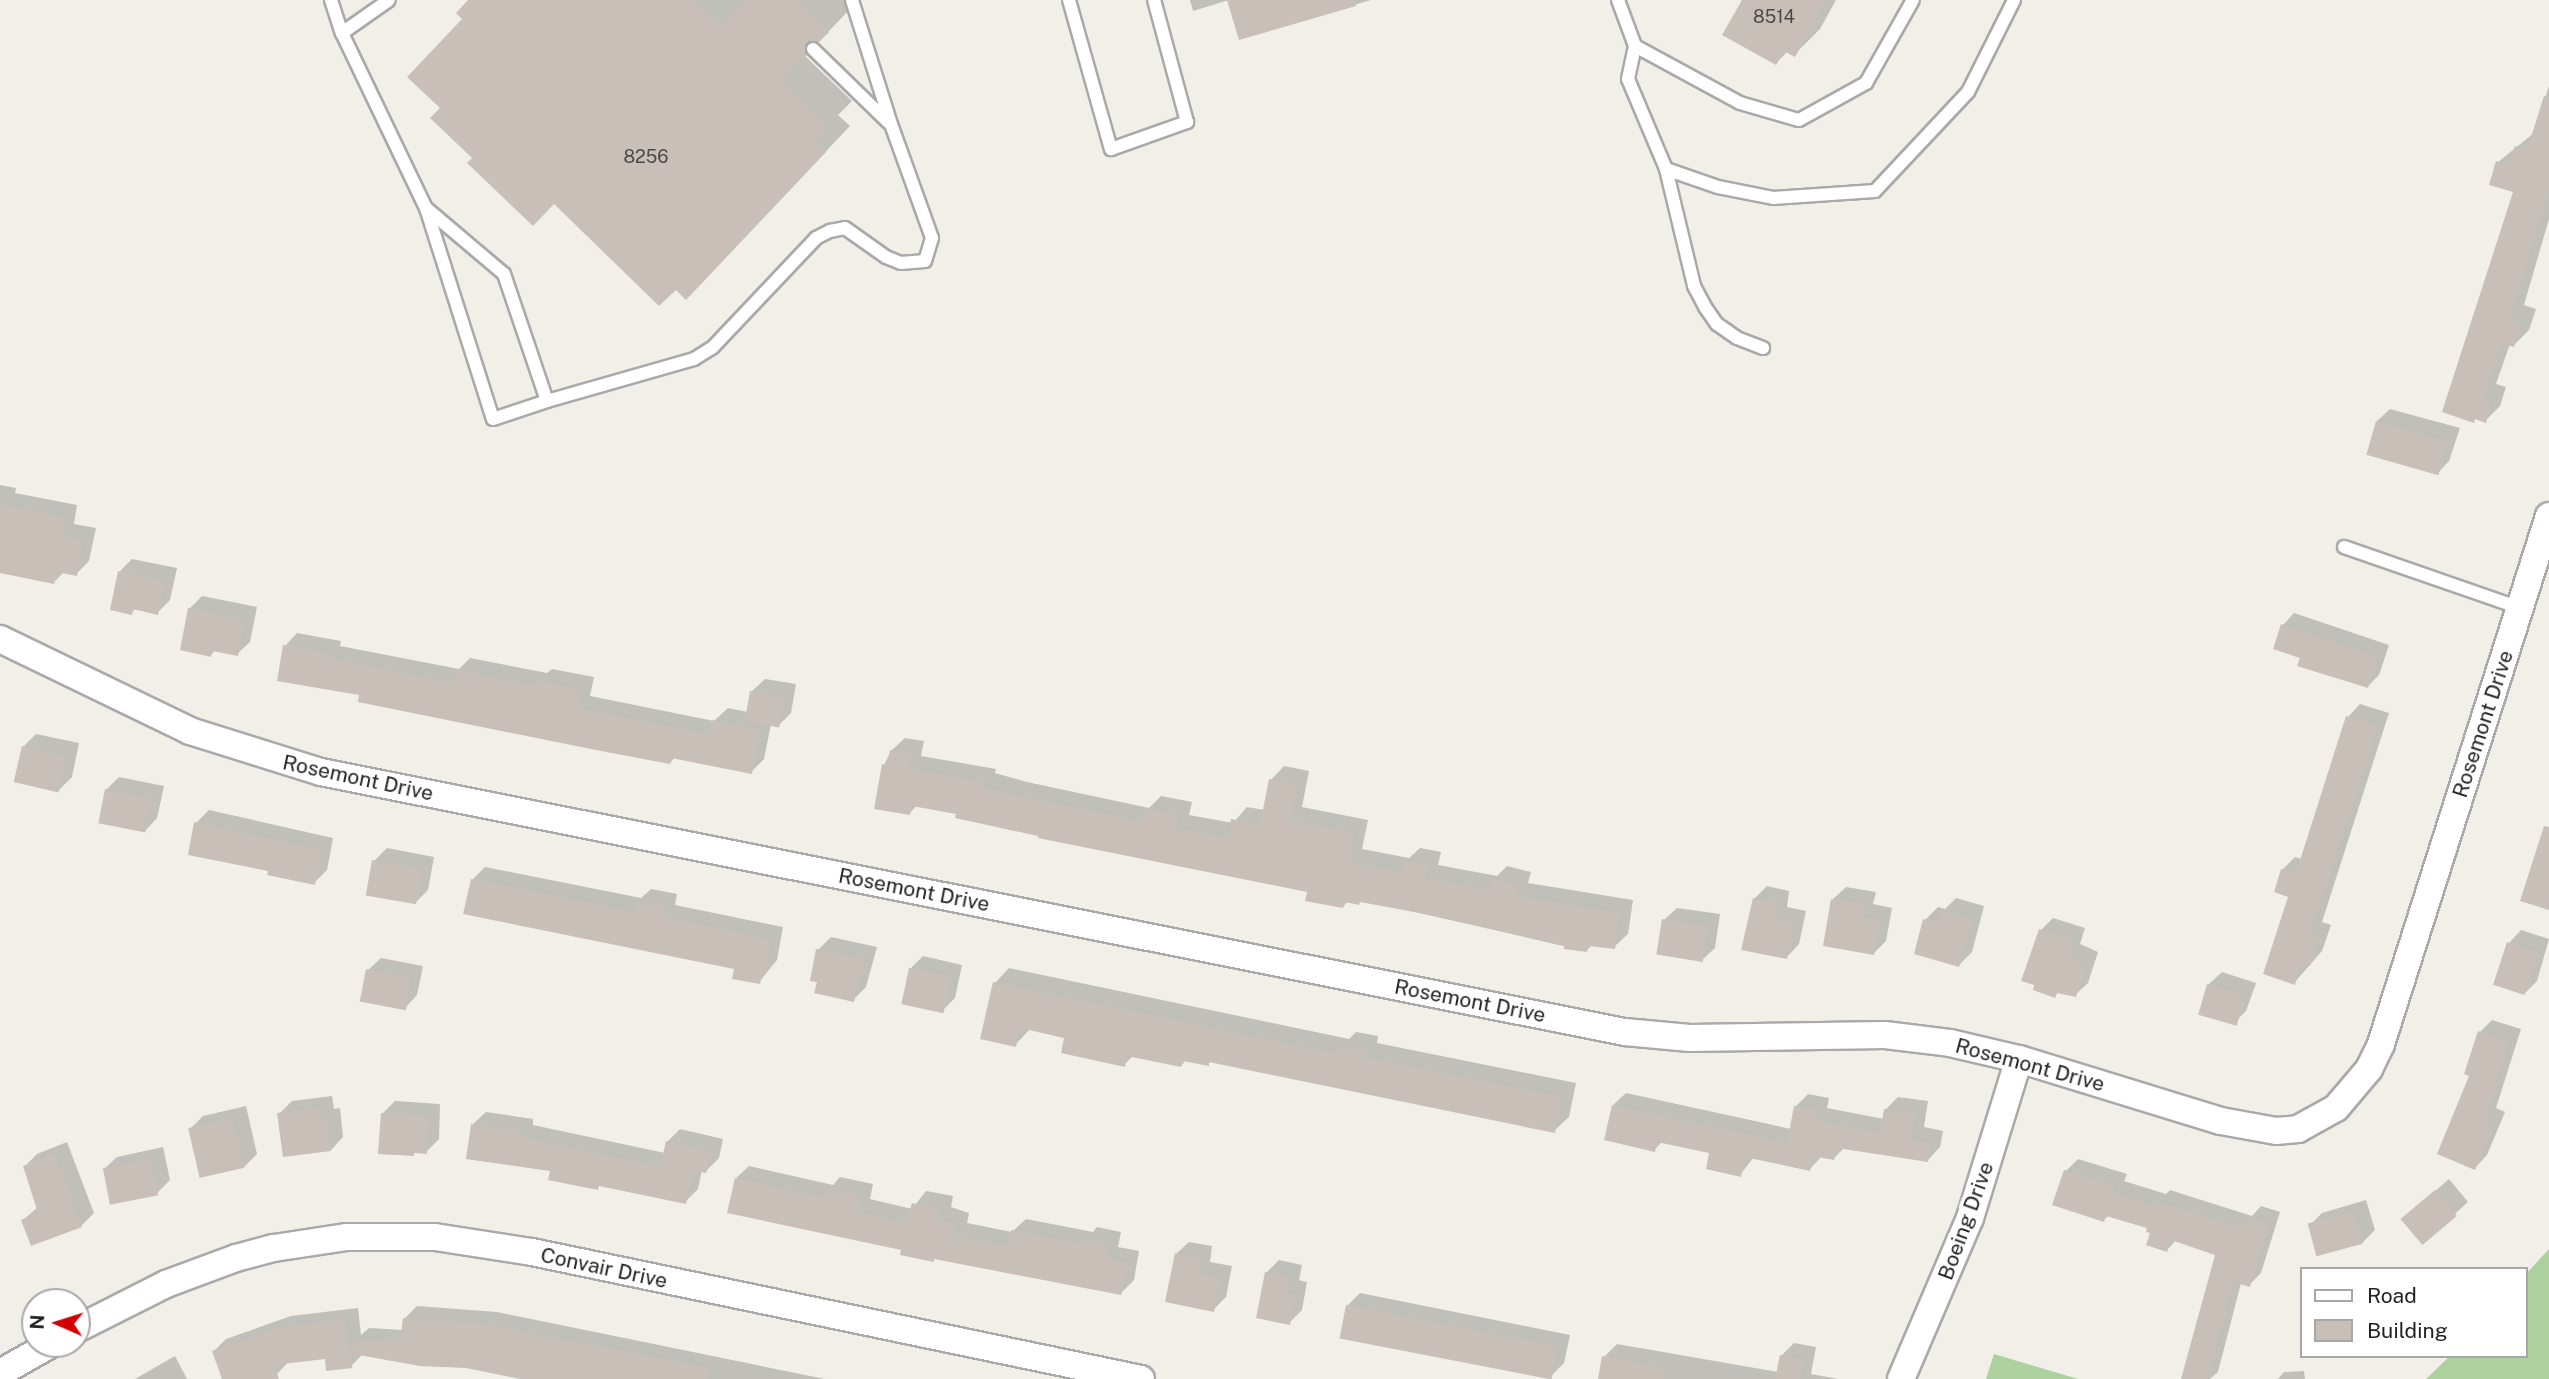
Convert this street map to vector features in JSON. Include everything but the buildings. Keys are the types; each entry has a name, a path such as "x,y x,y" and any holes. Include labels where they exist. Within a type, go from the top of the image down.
{"street":[{"name":"Rosemont Drive","path":"0,639 190,731 321,772 1625,1032 1690,1038 1852,1034 1916,1037 2019,1059 2249,1127 2298,1129 2336,1108 2369,1069 2385,1034 2549,516"},
{"name":"Boeing Drive","path":"1901,1379 1969,1218 2019,1059"},
{"name":"Convair Drive","path":"91,1322 166,1284 236,1258 274,1248 347,1237 435,1237 532,1252 1141,1379"},
{"path":"0,1373 26,1358"}],"lane":[{"path":"331,0 342,33 426,208 493,419 694,359 713,347 816,238 830,230 845,228 886,257 901,263 925,261 932,238 891,124 852,0"},
{"path":"342,33 389,0"},
{"path":"1069,0 1111,149 1187,122 1154,0"},
{"path":"1618,0 1635,46 1628,79 1666,169 1694,286 1717,324 1737,338 1763,348"},
{"path":"1635,46 1740,103 1799,120 1866,83 1913,0"},
{"path":"1666,169 1717,187 1773,198 1875,191 1968,92 2014,0"},
{"path":"813,49 891,124"},
{"path":"426,208 504,274 547,401"},
{"path":"2344,547 2520,608"}],"green space":[{"path":"2549,1249 2549,1379 2426,1379 2448,1358 2528,1358 2528,1272"},
{"path":"1994,1354 2078,1379 1986,1379"}]}
